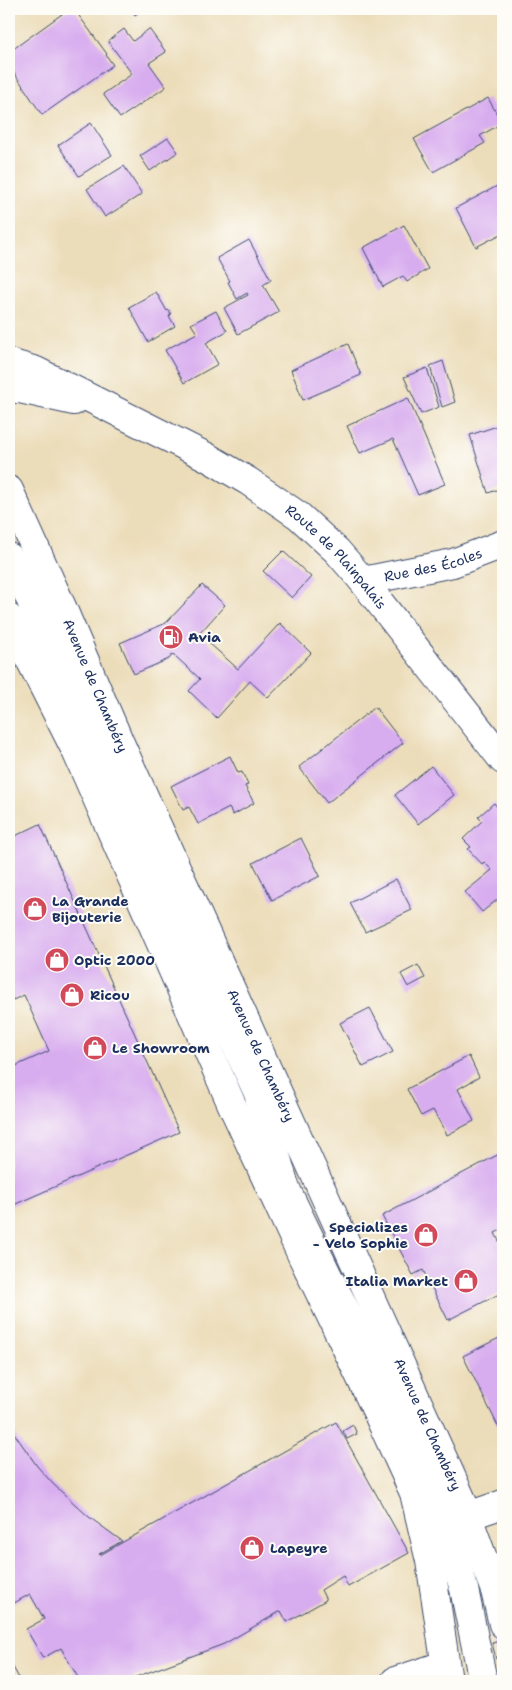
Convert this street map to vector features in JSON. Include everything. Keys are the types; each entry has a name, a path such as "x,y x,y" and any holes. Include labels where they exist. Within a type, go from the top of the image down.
{"main road":[{"name":"Route de Plainpalais","path":"9,363 36,371 207,457 248,481 299,516 337,551 363,581 503,760"},
{"name":"Route de Plainpalais","path":"9,389 20,389 119,412"},
{"name":"Avenue de Chambéry","path":"9,490 62,607 124,752 468,1516 495,1591 503,1624"},
{"name":"Rue des Écoles","path":"363,581 453,563 503,544"},
{"path":"9,557 258,1094 288,1192 329,1278 404,1423 436,1496 464,1589 483,1681"},
{"path":"9,618 76,751 232,1105 414,1493 430,1561 446,1673 395,1681"},
{"path":"468,1516 503,1504"}],"building":[{"path":"69,9 74,9 113,65 42,115 9,65 9,52"},
{"path":"130,9 144,9 135,15"},
{"path":"324,9 336,9 328,14"},
{"path":"124,29 133,41 149,29 166,52 149,63 166,87 120,118 103,94 132,74 108,41"},
{"path":"488,98 502,123 480,136 485,143 433,172 414,139"},
{"path":"91,123 112,155 79,176 58,145"},
{"path":"168,138 178,152 150,171 140,156"},
{"path":"124,166 142,194 105,217 87,189"},
{"path":"501,184 503,189 503,233 476,247 456,208"},
{"path":"404,225 428,269 407,282 403,276 383,287 363,248"},
{"path":"249,240 271,280 263,285 279,312 238,334 224,308 248,295 247,293 237,299 228,282 230,281 217,258"},
{"path":"156,292 167,311 169,310 171,315 169,316 175,326 148,342 129,307"},
{"path":"216,311 227,331 206,343 218,364 184,383 165,350 197,333 191,324"},
{"path":"348,344 361,375 303,400 291,370"},
{"path":"443,361 455,402 442,407 430,366"},
{"path":"427,368 439,407 421,414 404,377"},
{"path":"408,398 445,484 418,495 393,439 360,453 347,426"},
{"path":"503,424 503,488 488,493 470,435"},
{"path":"283,551 311,577 292,598 263,571"},
{"path":"202,585 225,605 199,634 238,669 280,623 311,653 268,698 250,681 217,718 189,691 200,679 173,654 169,659 134,674 120,643 166,623"},
{"path":"375,707 403,743 327,803 299,767"},
{"path":"230,756 238,773 242,772 248,785 245,786 254,803 233,815 229,808 198,824 189,807 183,810 171,786"},
{"path":"431,766 454,795 418,824 395,795"},
{"path":"494,803 503,814 503,895 482,912 465,892 492,870 484,862 482,864 468,849 471,847 463,839 482,821 478,817"},
{"path":"40,824 179,1132 9,1207 9,1069 49,1051 24,995 13,1000 9,991 9,839"},
{"path":"301,838 320,876 272,900 253,863"},
{"path":"396,879 412,910 365,932 350,903"},
{"path":"418,965 425,978 408,987 401,974"},
{"path":"370,1008 393,1052 363,1067 340,1023"},
{"path":"469,1056 479,1077 458,1089 474,1121 447,1135 433,1110 421,1116 407,1089"},
{"path":"503,1152 503,1229 495,1233 503,1249 503,1292 448,1320 423,1270 413,1275 382,1216"},
{"path":"503,1336 503,1436 463,1356"},
{"name":"Lapeyre","path":"336,1422 409,1553 348,1587 343,1576 321,1590 326,1600 287,1622 281,1611 224,1644 125,1681 80,1681 61,1648 43,1658 26,1629 44,1619 30,1594 9,1606 9,1426 37,1466 53,1484 89,1517 122,1541 100,1555"},
{"path":"353,1425 357,1434 347,1439 343,1431"},
{"path":"500,1641 503,1658 496,1659 492,1643"},
{"path":"9,1660 19,1678 12,1681 9,1681"}],"place":[{"name":"Avia","path":"171,637"},
{"name":"La Grande Bijouterie","path":"35,909"},
{"name":"Optic 2000","path":"57,960"},
{"name":"Ricou","path":"72,995"},
{"name":"Le Showroom","path":"95,1048"},
{"name":"Specializes - Velo Sophie","path":"426,1235"},
{"name":"Italia Market","path":"466,1281"},
{"name":"Lapeyre","path":"252,1548"}]}
